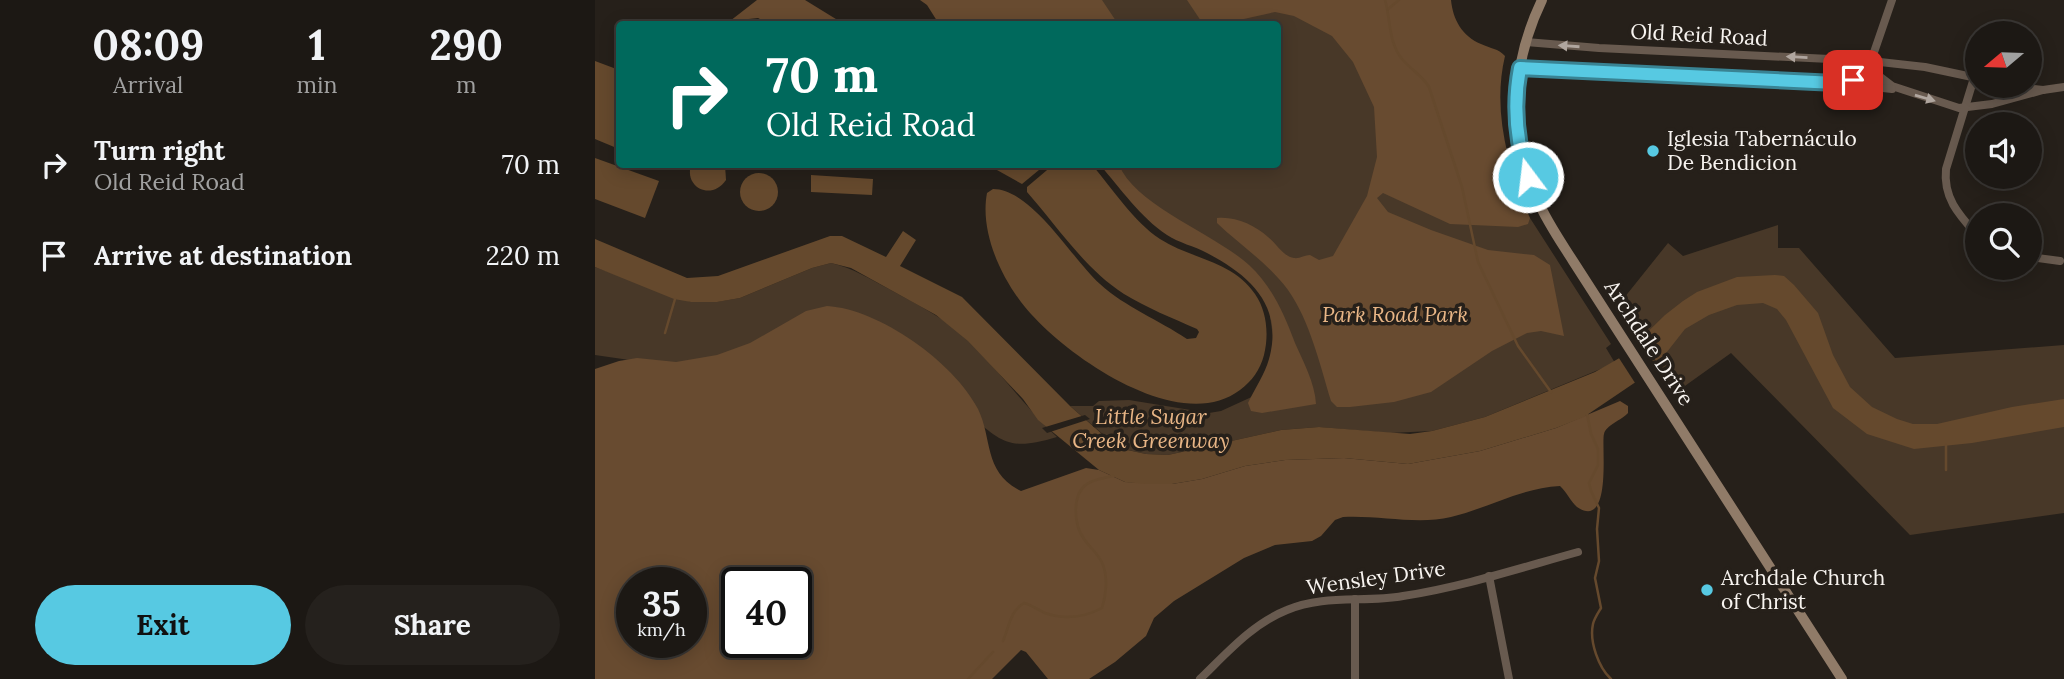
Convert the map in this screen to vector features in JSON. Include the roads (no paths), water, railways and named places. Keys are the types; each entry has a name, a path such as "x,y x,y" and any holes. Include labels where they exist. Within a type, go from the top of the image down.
{"street":[{"name":"Archdale Drive","path":"1542,0 1532,20 1516,93 1516,122 1521,155 1532,188 1549,222 1619,333 1842,679"},
{"path":"1871,61 1892,0"},
{"name":"Old Reid Road","path":"1526,42 1871,61"},
{"name":"Old Reid Road","path":"1520,68 1836,83 1860,76 1871,61"},
{"path":"1871,61 1917,66 1965,76"},
{"path":"1871,61 1885,82 1899,90"},
{"path":"1836,83 1899,90 1965,108 2064,87"},
{"path":"1965,220 1950,202 1945,182 1946,169 1969,98"},
{"path":"2042,259 2060,261"},
{"name":"Wensley Drive","path":"1200,679 1240,640 1270,618 1308,603 1409,595 1578,552"},
{"path":"1489,576 1509,679"},
{"path":"1355,599 1355,679"}],"waterway":[{"path":"1385,0 1397,52 1429,87 1462,187 1478,262 1518,346 1551,392"},
{"path":"1388,9 1399,0"},
{"path":"665,333 675,299"},
{"path":"1587,414 1591,434 1598,449 1598,465 1589,483 1599,508 1599,561 1595,578 1601,608 1594,622 1592,639 1599,662 1611,679"},
{"path":"1946,445 1946,470"},
{"path":"1003,641 1013,615 1024,603 1045,613 1067,617 1081,616 1102,608 1106,587 1105,570 1081,533 1076,518 1076,503 1078,495 1087,484 1113,476"},
{"path":"968,679 993,652"}],"place":[{"name":"Iglesia Tabernáculo De Bendicion","path":"1653,151"},
{"name":"Archdale Church of Christ","path":"1707,590"}],"park label":[{"name":"Park Road Park","path":"1395,315"},
{"name":"Little Sugar Creek Greenway","path":"1151,429"}]}
